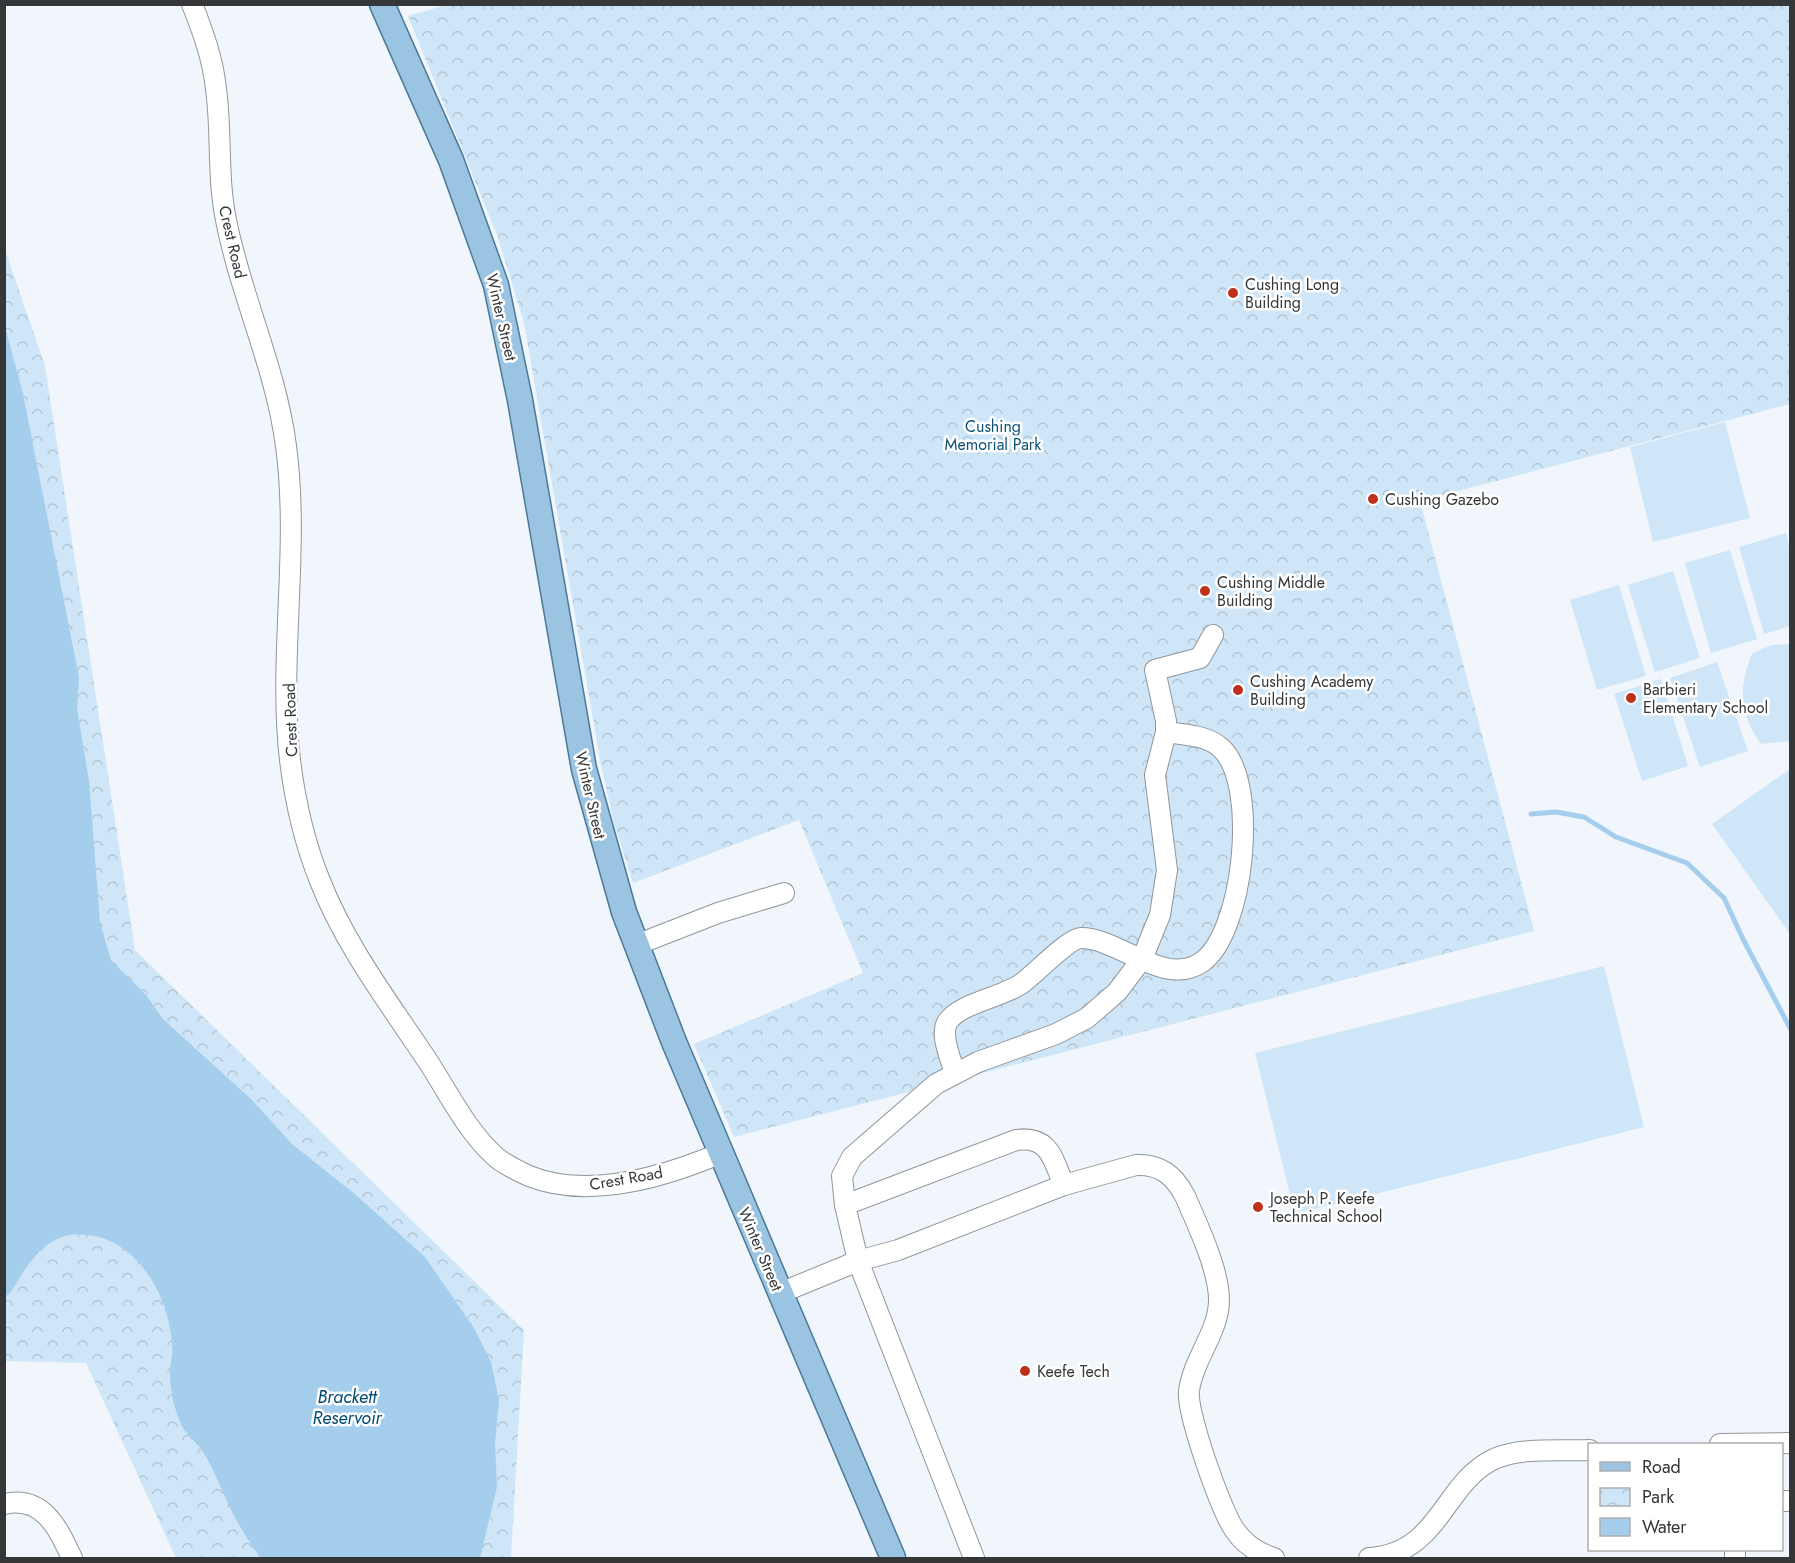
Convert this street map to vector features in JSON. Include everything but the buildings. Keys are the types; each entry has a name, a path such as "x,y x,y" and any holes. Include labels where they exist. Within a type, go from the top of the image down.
{"main road":[{"name":"Winter Street","path":"382,4 451,160 496,285 520,400 584,770 603,843 636,945 721,1153 893,1558"}],"street":[{"name":"Crest Road","path":"192,4 210,54 217,90 219,162 225,217 240,275 266,351 281,416 290,488 292,548 288,707 291,762 304,831 319,879 331,907 352,946 468,1124 497,1158 513,1168 553,1184 593,1186 650,1176 721,1153"},
{"path":"974,1558 858,1261 845,1205 842,1176 852,1158 920,1097 955,1073 1000,1053 1056,1035 1087,1018 1117,992 1142,959 1153,937 1165,894 1165,848 1155,775 1166,732 1165,709 1155,670 1200,658 1213,635"},
{"path":"955,1073 946,1038 945,1028 949,1019 1018,986 1035,974 1070,941 1088,939 1142,959 1179,969 1200,964 1208,957 1225,928 1239,887 1243,826 1239,797 1230,758 1212,742 1166,732"},
{"path":"636,945 718,913 784,893"},
{"path":"845,1205 1016,1140 1027,1138 1037,1140 1045,1146 1064,1185"},
{"path":"780,1293 858,1261 898,1250 1064,1185 1124,1167 1146,1165 1165,1171 1179,1185 1189,1206 1219,1291 1217,1316 1190,1382 1190,1414 1233,1528 1247,1544 1274,1558"},
{"path":"1370,1558 1392,1556 1416,1542 1474,1474 1495,1459 1524,1452 1588,1450"},
{"path":"4,1504 16,1501 40,1509 56,1526 72,1558"}],"green space":[{"name":"Cushing Memorial Park","path":"450,4 1790,5 1790,404 1420,501 1534,931 734,1137 694,1044 863,973 799,820 633,883 614,823 601,765 524,323 497,235 408,16"},
{"name":"Brackett Reservoir","path":"4,247 45,366 135,950 524,1330 511,1558 176,1558 86,1363 5,1361"},
{"path":"1725,422 1750,518 1653,542 1630,447"},
{"path":"1786,533 1790,550 1790,626 1764,634 1739,547"},
{"path":"1730,550 1757,639 1711,653 1685,563"},
{"path":"1673,571 1700,658 1655,672 1628,585"},
{"path":"1619,585 1646,676 1597,690 1570,600"},
{"path":"1790,644 1790,741 1761,744 1748,721 1743,700 1747,667 1752,654 1771,645"},
{"path":"1717,662 1748,751 1700,767 1670,678"},
{"path":"1661,679 1688,766 1642,781 1614,694"},
{"path":"1790,769 1790,934 1712,824"},
{"path":"1604,966 1644,1127 1295,1214 1255,1053"}],"water":[{"name":"Brackett Reservoir","path":"4,318 23,394 79,677 77,708 89,781 100,922 111,960 146,995 163,1019 252,1100 292,1144 356,1195 425,1257 474,1328 491,1362 499,1400 495,1443 497,1487 480,1558 260,1558 235,1518 202,1450 184,1429 179,1419 171,1390 172,1349 165,1309 158,1291 136,1260 122,1248 106,1240 74,1234 62,1237 41,1250 5,1297"}],"waterway":[{"path":"1531,814 1556,812 1584,817 1616,837 1687,863 1724,898 1790,1028"}],"place":[{"name":"Cushing Long Building","path":"1233,293"},
{"name":"Cushing Gazebo","path":"1373,499"},
{"name":"Cushing Middle Building","path":"1205,591"},
{"name":"Cushing Academy Building","path":"1238,690"},
{"name":"Barbieri Elementary School","path":"1631,698"},
{"name":"Joseph P. Keefe Technical School","path":"1258,1207"},
{"name":"Keefe Tech","path":"1025,1371"}]}
